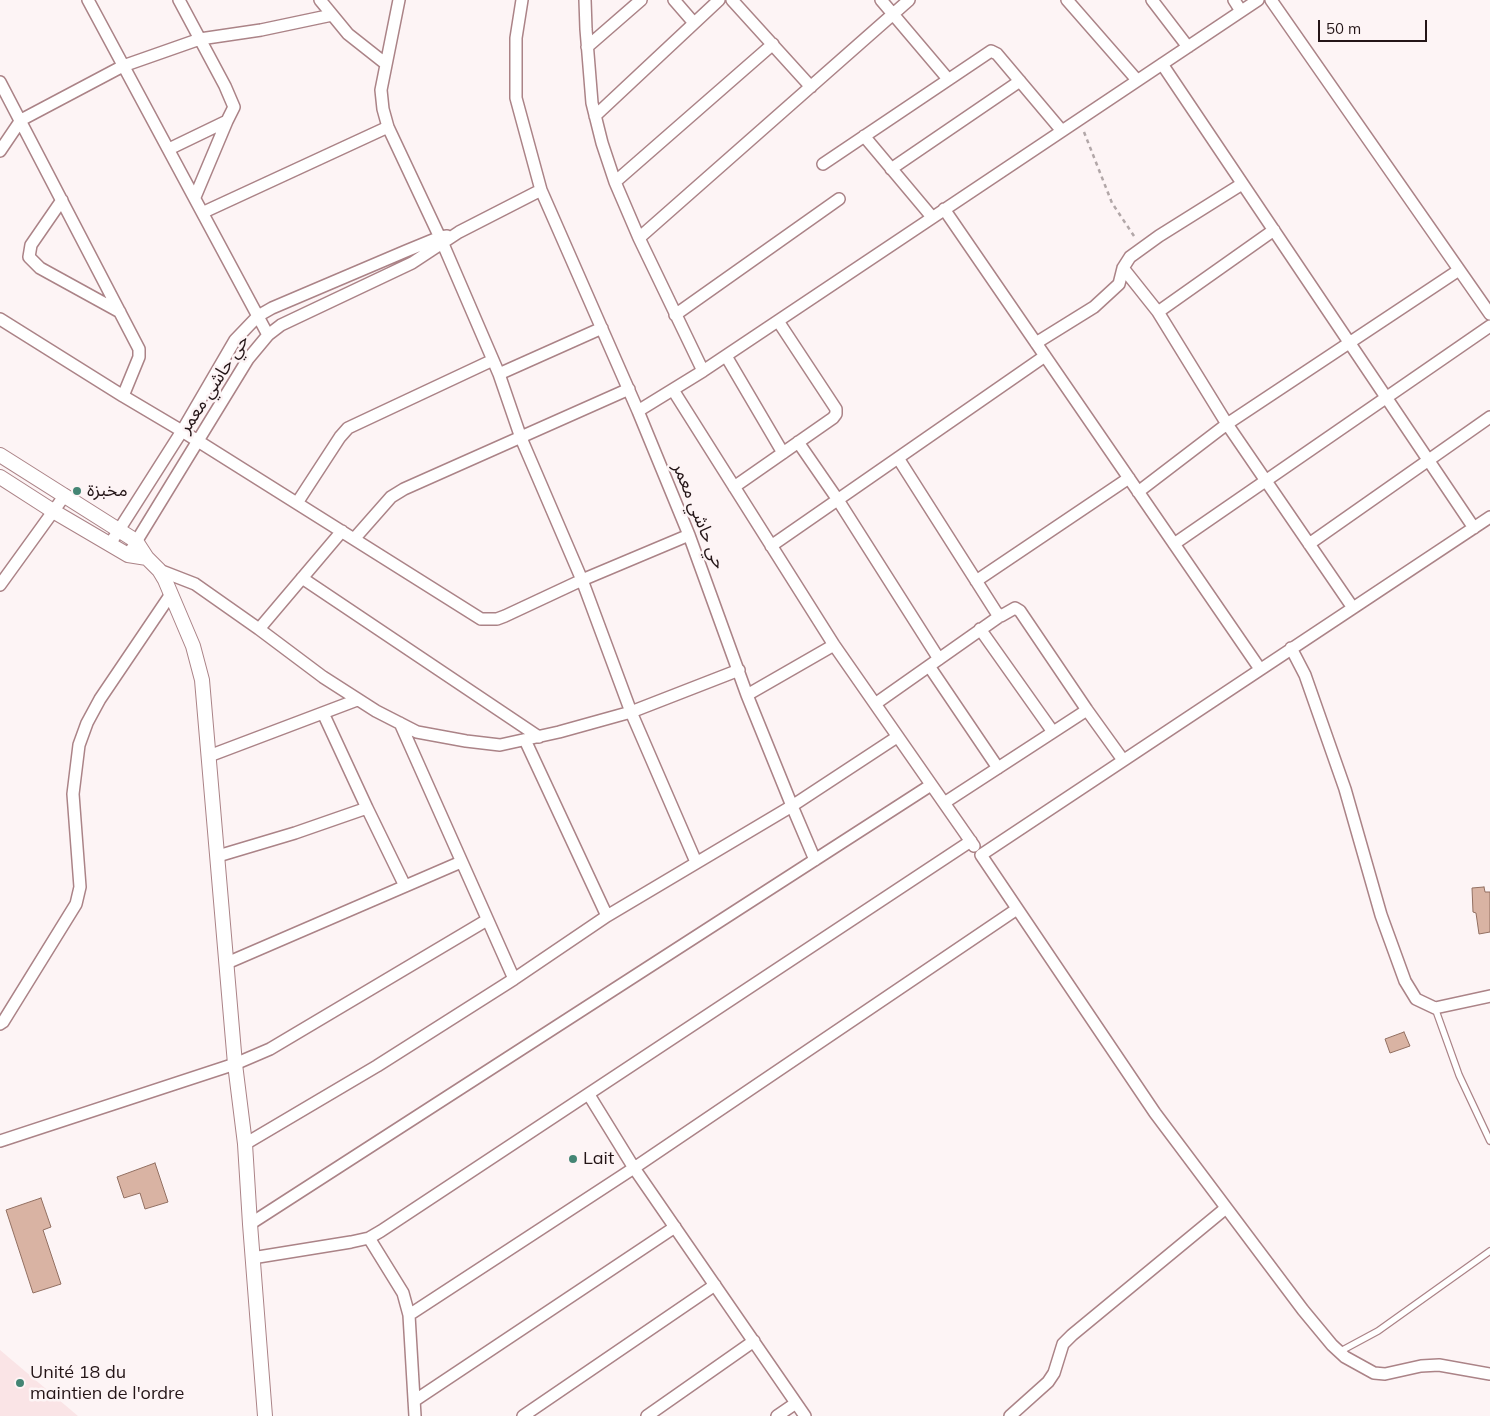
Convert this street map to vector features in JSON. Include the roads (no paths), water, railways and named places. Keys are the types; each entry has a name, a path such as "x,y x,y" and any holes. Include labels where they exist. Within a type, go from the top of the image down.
{"street":[{"path":"88,0 204,212 268,335"},
{"path":"179,0 234,107 195,197"},
{"path":"320,0 348,34 386,64"},
{"path":"399,0 381,90 388,128 445,239 499,374 521,438 582,580 630,712 696,862"},
{"name":"حي حاشي معمر","path":"522,0 516,38 516,98 541,190 638,411 689,534 747,695 815,860"},
{"path":"585,0 592,103 602,143 639,238 703,371"},
{"path":"587,47 641,0"},
{"path":"674,0 694,23"},
{"path":"595,116 719,0"},
{"path":"732,0 811,87"},
{"path":"881,0 948,79"},
{"path":"639,238 909,0"},
{"path":"1067,0 1137,80"},
{"path":"1152,0 1188,46"},
{"path":"1234,0 1241,11"},
{"path":"638,411 726,356 1258,0"},
{"path":"1271,0 1459,270 1486,301 1490,314"},
{"path":"0,151 21,120 123,66 200,39 261,30 332,15"},
{"path":"616,182 773,44"},
{"path":"823,164 991,51 998,54 1062,131"},
{"path":"1162,64 1474,528"},
{"path":"0,82 139,349 139,358 123,396"},
{"path":"891,169 1020,82"},
{"path":"169,149 227,122"},
{"path":"204,212 388,128"},
{"path":"864,136 932,217"},
{"path":"1036,343 1094,307 1119,284 1123,268 1130,257 1159,236 1242,184"},
{"name":"حي حاشي معمر","path":"110,544 182,431 235,340 258,316 272,308 445,239 541,190"},
{"path":"675,315 839,199"},
{"path":"62,200 31,245 29,257 40,268 120,312"},
{"path":"944,209 1260,669"},
{"path":"1158,312 1274,230"},
{"name":"حي حاشي معمر","path":"128,555 248,359 268,335 281,326 412,262 445,239"},
{"path":"1123,268 1158,312 1227,424 1353,608"},
{"path":"1138,492 1227,424 1459,270"},
{"name":"حي حاشي معمر","path":"0,319 182,431"},
{"path":"734,487 833,418 836,414 836,409 778,321"},
{"path":"1174,544 1490,326"},
{"path":"499,374 602,328"},
{"path":"726,356 783,453"},
{"path":"771,546 1045,356"},
{"path":"297,503 340,437 348,428 493,360"},
{"path":"354,539 391,496 628,390"},
{"path":"673,390 834,646 981,855 1155,1113 1303,1310 1339,1352 1374,1373 1385,1374 1421,1366 1439,1365 1490,1374"},
{"path":"1309,544 1490,417"},
{"path":"182,431 481,619 497,619 505,616 582,580 689,534"},
{"path":"798,442 838,500 939,659"},
{"path":"0,455 136,541 147,558 160,570 196,584 357,700 417,732 500,745 539,737 630,712 739,670"},
{"path":"898,458 1000,616"},
{"path":"0,478 128,555 147,558"},
{"path":"976,581 1129,478"},
{"path":"0,585 65,495"},
{"path":"981,855 1490,517"},
{"path":"259,629 342,531"},
{"path":"160,570 193,646 202,680 235,1064 245,1144 265,1416"},
{"path":"302,578 539,737"},
{"path":"0,1024 76,904 80,887 73,794 79,745 87,723 100,699 171,594"},
{"path":"875,704 980,629 1015,608 1020,611 1123,760"},
{"path":"980,629 1053,732"},
{"path":"747,695 834,646"},
{"path":"1292,648 1305,675 1345,789 1381,915 1405,981 1416,999 1435,1008 1490,996"},
{"path":"929,666 998,768"},
{"path":"209,756 357,700"},
{"path":"944,803 1087,710"},
{"path":"323,713 405,886"},
{"path":"400,723 514,979"},
{"path":"245,1144 377,1066 514,979 607,916 792,806 897,736"},
{"path":"525,740 607,916"},
{"path":"250,1224 931,785"},
{"path":"218,856 295,833 367,808"},
{"path":"252,1258 369,1238 971,841"},
{"path":"227,963 461,862"},
{"path":"409,1315 634,1168 1017,909"},
{"path":"0,1141 235,1064 270,1049 487,920"},
{"path":"588,1095 634,1168 805,1416"},
{"path":"1010,1416 1048,1382 1054,1373 1063,1344 1072,1335 1226,1208"},
{"path":"414,1401 675,1227"},
{"path":"369,1238 403,1293 409,1315 415,1416"},
{"path":"523,1416 715,1285"},
{"path":"647,1416 754,1341"},
{"path":"776,1416 796,1403"}],"lane":[{"path":"1435,1008 1459,1074 1490,1141"},
{"path":"1339,1352 1378,1331 1490,1251"}],"place":[{"name":"مخبزة","path":"77,491"},
{"name":"Lait","path":"573,1159"},
{"name":"Unité 18 du maintien de l'ordre","path":"20,1383"}]}
